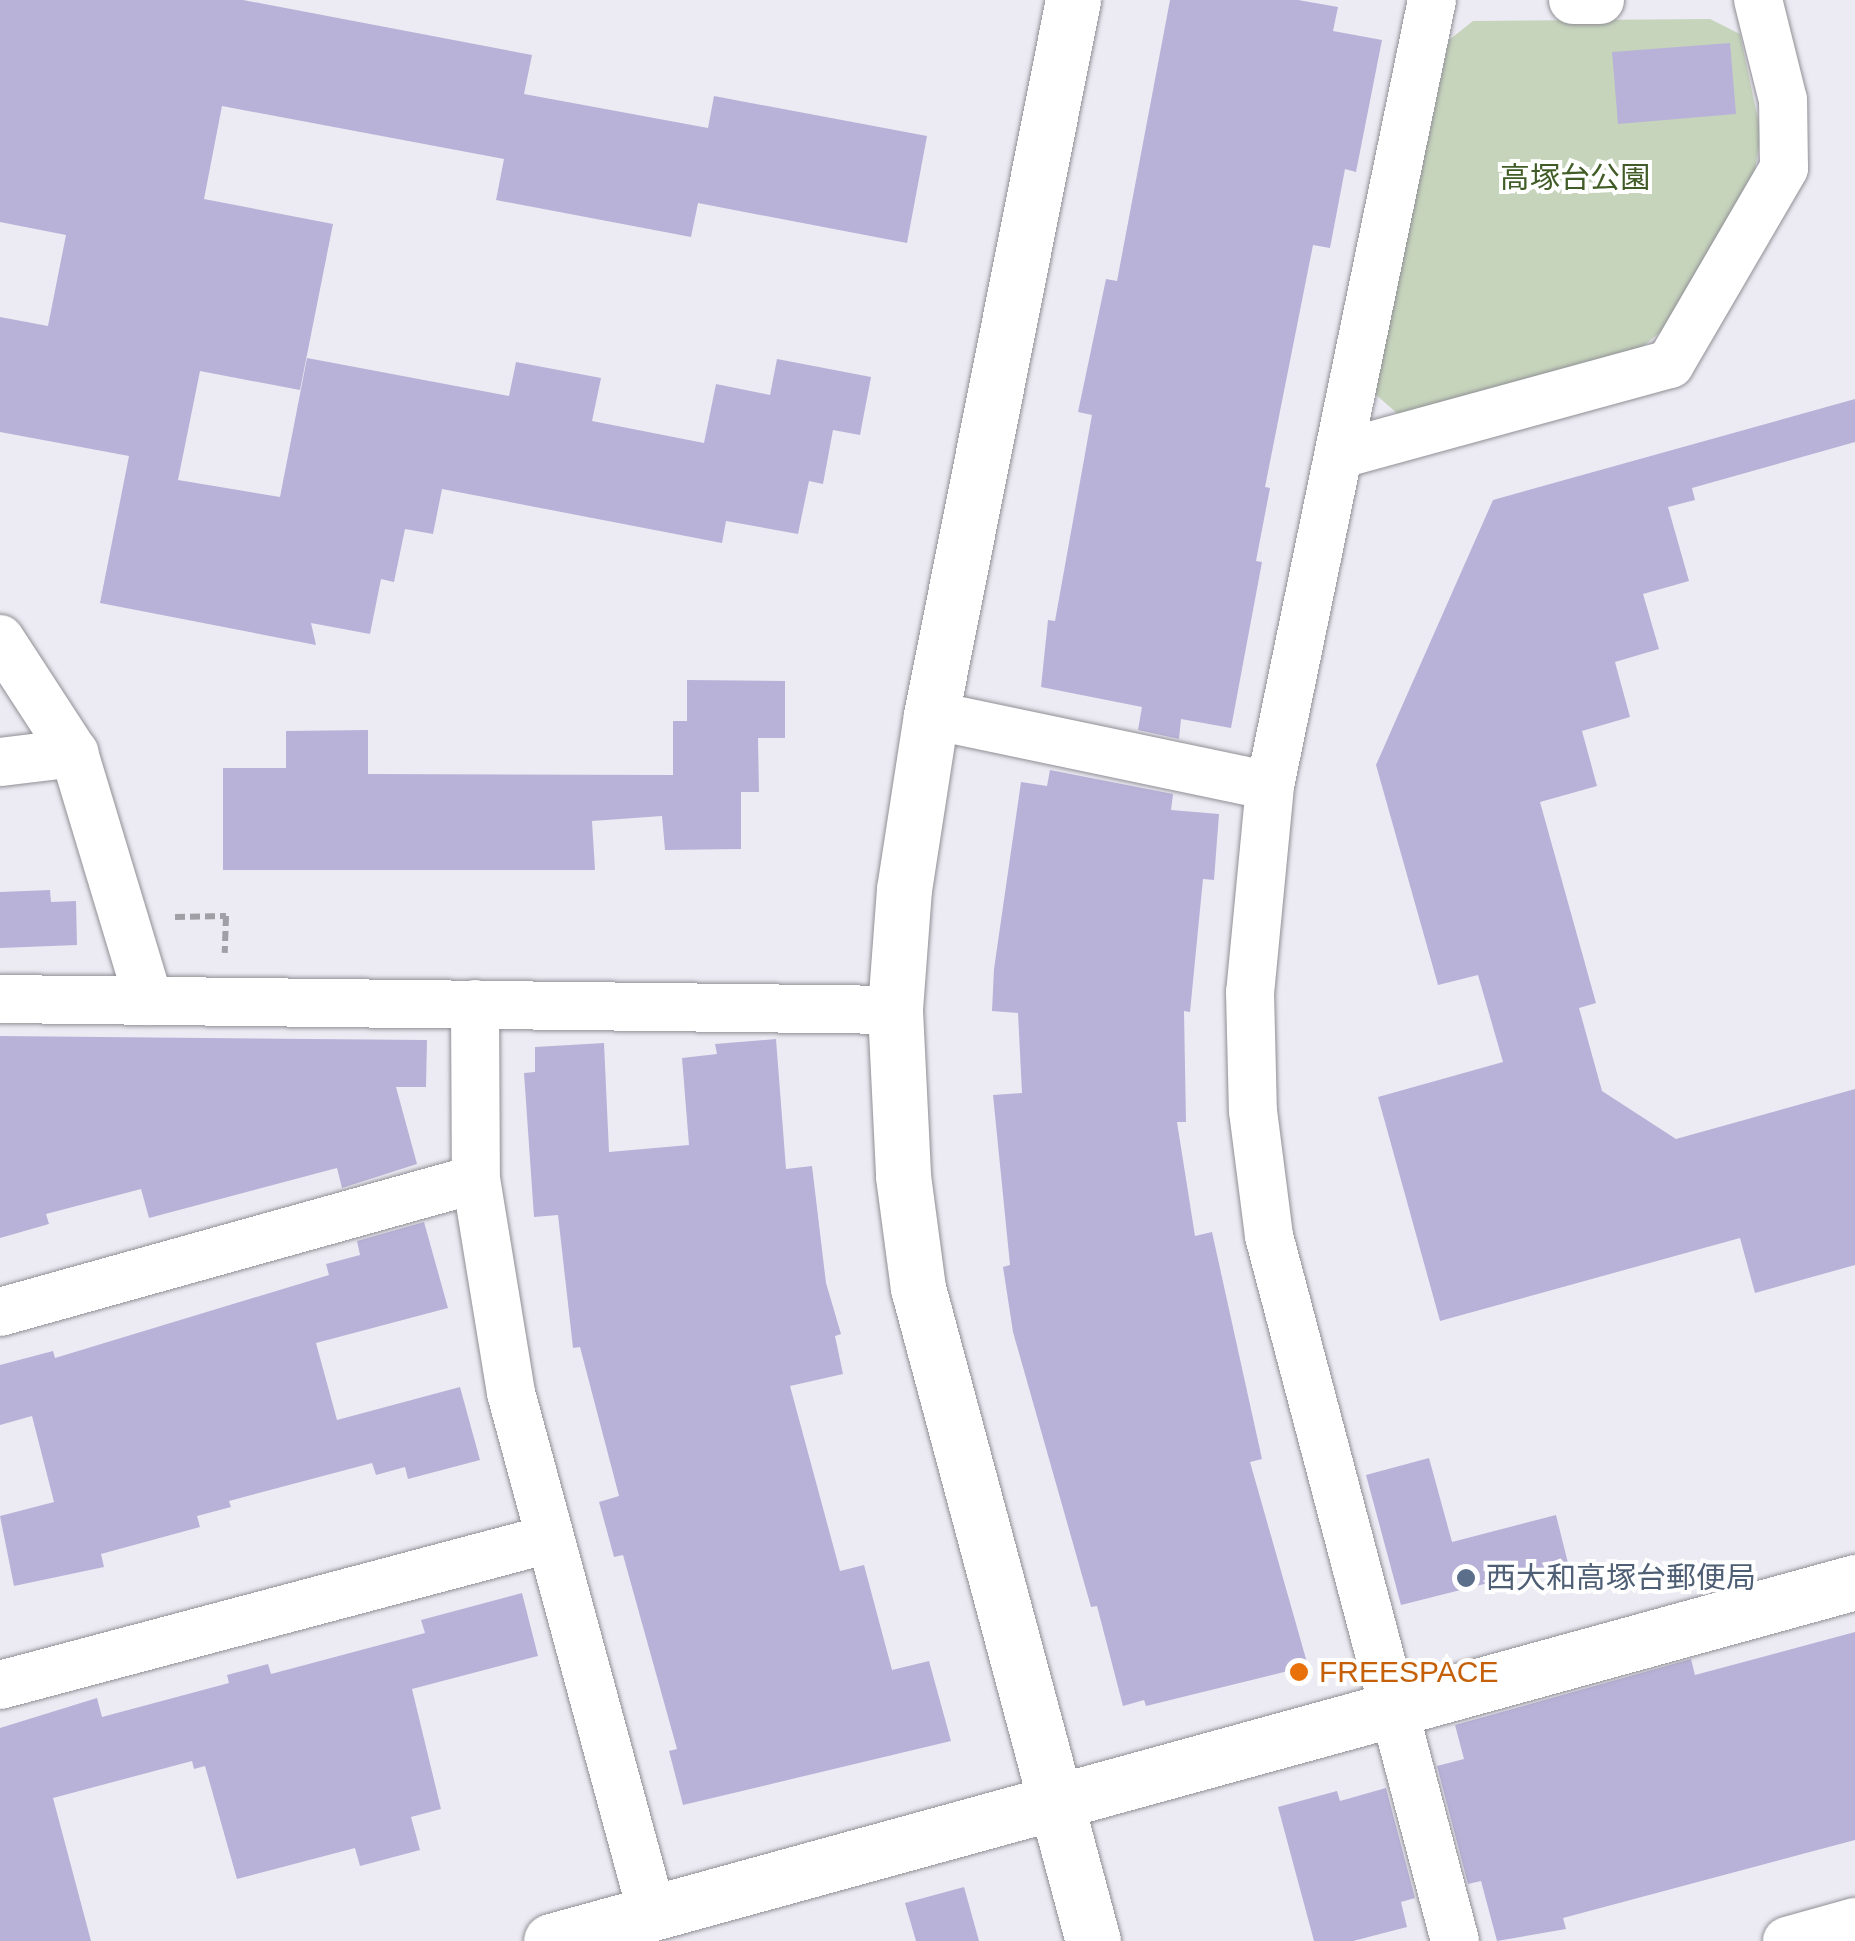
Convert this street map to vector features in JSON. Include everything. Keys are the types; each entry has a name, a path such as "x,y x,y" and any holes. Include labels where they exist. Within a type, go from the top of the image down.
{"street":[{"path":"1073,0 931,715 904,889 895,1010 903,1176 918,1288 1093,1941"},
{"path":"1432,0 1270,786 1250,992 1252,1110 1264,1200 1392,1709 1455,1941"},
{"path":"1572,0 1600,0"},
{"path":"1341,454 1670,364 1784,168 1783,100 1758,0"},
{"path":"0,639 74,754 149,1001"},
{"path":"931,715 1270,786"},
{"path":"0,762 74,754"},
{"path":"0,999 895,1010"},
{"path":"476,1004 476,1179 510,1393 546,1540 652,1913"},
{"path":"0,1312 476,1179"},
{"path":"0,1685 546,1540"},
{"path":"551,1941 1855,1582"},
{"path":"1787,1941 1855,1922"}],"path":[{"path":"163,917 226,916 226,954"}],"green space":[{"name":"高塚台公園","path":"1710,19 1740,34 1761,134 1755,169 1666,327 1641,348 1399,415 1374,393 1449,40 1473,21"}],"building":[{"path":"0,0 243,0 532,55 524,94 708,128 714,96 927,136 907,243 698,203 691,237 496,200 504,159 222,106 204,199 333,224 300,390 200,371 178,480 280,497 307,358 509,396 516,362 601,378 592,421 704,443 716,384 770,395 777,359 871,377 860,435 833,430 823,484 809,481 798,534 726,521 722,543 442,489 433,534 405,529 394,582 381,579 370,634 311,623 316,645 100,603 129,456 0,432 0,317 48,326 66,235 0,222"},
{"path":"1170,0 1298,0 1338,7 1333,31 1382,40 1356,172 1345,169 1330,248 1313,245 1265,487 1270,488 1256,561 1262,562 1231,728 1181,719 1179,739 1138,730 1142,707 1041,687 1048,620 1055,621 1092,415 1078,412 1106,279 1117,281"},
{"path":"1730,43 1736,114 1618,124 1612,52"},
{"path":"1855,399 1855,442 1692,488 1695,500 1668,507 1689,581 1643,594 1659,649 1615,662 1630,717 1582,731 1597,786 1540,802 1596,1003 1579,1008 1602,1091 1676,1139 1855,1089 1855,1265 1755,1293 1740,1238 1440,1321 1378,1097 1503,1062 1478,975 1438,985 1376,765 1493,500"},
{"path":"687,680 785,681 785,738 758,738 759,792 741,792 741,849 665,850 662,816 592,821 595,870 223,870 223,768 286,768 286,731 368,730 368,774 673,775 673,721 687,721"},
{"path":"1050,770 1173,794 1171,810 1219,814 1214,880 1203,879 1190,1012 1184,1011 1186,1122 1177,1122 1195,1236 1212,1232 1262,1459 1250,1462 1308,1666 1146,1706 1144,1700 1123,1706 1097,1606 1091,1607 1013,1332 1003,1267 1010,1265 993,1095 1022,1093 1018,1013 992,1011 994,969 1021,782 1047,786"},
{"path":"50,890 51,902 76,901 77,945 0,948 0,892"},
{"path":"0,1036 427,1040 426,1087 396,1087 417,1164 342,1188 337,1168 149,1218 141,1189 46,1214 49,1224 0,1238"},
{"path":"776,1039 786,1169 812,1166 826,1283 841,1334 835,1336 843,1374 790,1386 840,1571 864,1565 892,1670 929,1661 951,1741 683,1805 669,1751 677,1749 623,1555 614,1557 599,1502 619,1496 580,1347 573,1348 558,1215 534,1217 524,1073 535,1072 535,1047 604,1043 609,1152 689,1145 682,1058 717,1054 715,1044"},
{"path":"424,1222 448,1308 316,1343 337,1420 460,1387 480,1460 408,1479 405,1467 376,1475 372,1463 229,1501 231,1507 197,1516 200,1527 101,1554 104,1567 14,1586 0,1516 54,1502 32,1416 0,1425 0,1365 53,1351 55,1358 329,1275 326,1264 360,1255 357,1241"},
{"path":"1429,1458 1452,1542 1556,1515 1568,1563 1401,1605 1366,1475"},
{"path":"522,1593 538,1656 412,1689 441,1809 411,1817 420,1850 360,1866 355,1848 237,1879 205,1766 194,1769 192,1761 53,1798 91,1941 0,1941 0,1728 97,1698 102,1717 229,1683 227,1675 268,1664 271,1674 425,1633 421,1620"},
{"path":"1855,1632 1855,1840 1563,1918 1566,1929 1497,1941 1481,1881 1468,1884 1437,1766 1464,1759 1455,1725 1691,1659 1695,1675"},
{"path":"1386,1788 1415,1898 1401,1902 1407,1927 1353,1941 1314,1941 1278,1807 1337,1791 1340,1801"},
{"path":"964,1887 979,1941 916,1941 905,1903"}],"place":[{"name":"西大和高塚台郵便局","path":"1466,1578"},
{"name":"FREESPACE","path":"1299,1672"}]}
